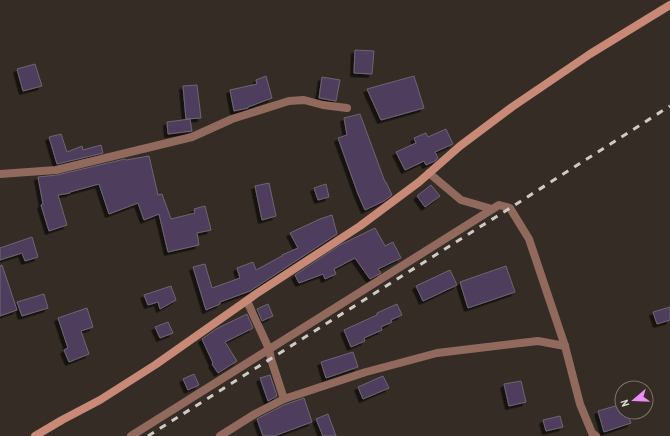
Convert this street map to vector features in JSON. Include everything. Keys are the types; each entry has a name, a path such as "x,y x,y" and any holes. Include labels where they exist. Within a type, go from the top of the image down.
{"street":[{"path":"34,436 100,400 155,365 247,301 360,226 429,173 460,146 512,107 590,54 670,5"},
{"path":"0,174 56,170 192,137 232,119 289,101 304,100 323,106 347,108"},
{"path":"429,173 461,200 492,209"},
{"path":"131,436 499,205 510,208 529,239 565,346 580,404 592,433 596,436"},
{"path":"247,301 269,349 284,399"},
{"path":"220,436 255,414 284,399 366,372 436,353 538,341 565,346"}],"building":[{"path":"355,50 374,51 372,74 354,73"},
{"path":"35,64 42,86 23,91 17,69"},
{"path":"266,76 272,98 248,108 234,111 230,90 257,84 256,80"},
{"path":"414,76 424,108 381,120 367,89"},
{"path":"322,77 340,80 336,101 319,98"},
{"path":"197,85 201,118 186,119 183,86"},
{"path":"360,114 385,182 392,195 384,201 365,210 338,138 347,135 344,118"},
{"path":"190,119 192,131 168,134 167,122"},
{"path":"446,129 453,144 435,152 438,158 435,161 426,165 424,161 405,170 396,152 416,143 414,138 426,133 428,137"},
{"path":"61,134 67,152 82,146 83,150 101,145 103,153 57,164 49,137"},
{"path":"149,156 158,195 162,194 171,219 195,213 194,209 205,206 211,230 197,233 199,245 168,252 159,214 144,220 138,203 109,214 99,184 58,195 67,225 49,231 41,205 43,204 38,177 57,175 125,159"},
{"path":"269,183 276,216 262,220 255,186"},
{"path":"326,184 329,197 318,200 314,188"},
{"path":"431,185 440,196 425,207 417,196"},
{"path":"332,215 337,234 250,291 220,302 220,304 206,310 193,267 205,264 212,288 240,278 237,268 253,262 256,270 282,255 298,248 290,233"},
{"path":"375,228 385,246 393,242 401,258 378,269 381,273 370,279 355,258 334,269 336,274 325,279 323,274 299,283 295,275 340,245"},
{"path":"32,237 38,257 25,261 22,253 0,260 0,248"},
{"path":"2,265 17,310 0,316 0,266"},
{"path":"506,266 515,292 468,308 460,282"},
{"path":"450,270 457,285 423,301 416,286"},
{"path":"171,286 176,300 160,309 158,302 148,305 144,295"},
{"path":"44,294 48,308 22,316 17,302"},
{"path":"268,304 273,316 262,321 257,309"},
{"path":"397,304 402,315 381,327 382,330 364,338 365,341 351,347 344,330"},
{"path":"670,307 670,320 657,324 653,312"},
{"path":"87,308 93,327 81,331 89,354 69,362 64,350 68,348 58,318"},
{"path":"247,314 253,328 225,342 237,361 218,373 212,364 213,363 202,339 216,329"},
{"path":"168,322 173,333 160,338 155,327"},
{"path":"353,352 358,367 326,378 321,362"},
{"path":"194,374 199,385 188,390 183,379"},
{"path":"270,375 277,396 268,401 260,378"},
{"path":"383,376 389,388 363,399 358,387"},
{"path":"521,381 526,402 509,406 504,384"},
{"path":"304,398 312,422 274,436 263,436 257,419 284,405"},
{"path":"614,406 614,420 630,420 631,423 604,432 598,411"},
{"path":"328,414 336,436 323,436 316,419"},
{"path":"560,416 563,427 546,431 543,420"}],"railway":[{"path":"148,436 670,106"}]}
